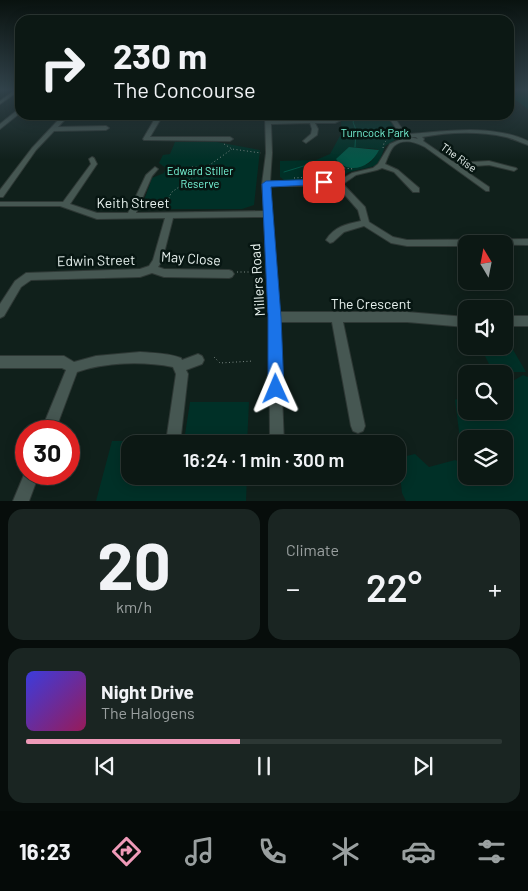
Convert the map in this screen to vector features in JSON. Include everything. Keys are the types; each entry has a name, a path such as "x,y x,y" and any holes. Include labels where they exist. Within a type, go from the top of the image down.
{"street":[{"path":"0,127 15,114"},
{"path":"0,195 34,149 61,120"},
{"path":"157,120 146,138 230,139"},
{"name":"Millers Road","path":"268,120 269,153 266,184 274,317 277,435"},
{"path":"283,120 312,122 337,120"},
{"path":"393,120 407,137 419,139 440,132 474,132 521,139 528,143"},
{"path":"306,140 314,135 315,129 312,122"},
{"path":"53,129 106,128"},
{"path":"521,139 528,134"},
{"path":"266,184 339,184 354,174 374,169 381,165 392,145 407,137"},
{"name":"The Rise","path":"419,139 486,189"},
{"path":"64,205 72,197 94,164 92,159"},
{"path":"454,166 489,163 514,170"},
{"path":"381,165 396,171 416,190"},
{"path":"131,215 148,175 155,170"},
{"path":"339,184 362,209 365,223 391,240 407,243 528,242"},
{"name":"Keith Street","path":"0,204 64,205 90,215 131,215 169,212 268,214"},
{"name":"Edwin Street","path":"0,313 18,284 29,276 140,273 152,269 157,261 169,212"},
{"path":"330,240 334,233 342,229 365,223"},
{"name":"May Close","path":"152,269 164,273 229,274"},
{"name":"The Crescent","path":"274,317 407,317 458,321"},
{"path":"337,318 358,426"},
{"path":"513,321 528,321"},
{"path":"52,420 73,368 92,361 168,360 177,362 182,374 174,435"},
{"path":"180,367 198,360"},
{"path":"0,362 64,362 73,368"},
{"path":"21,501 28,485"}],"path":[{"path":"380,154 384,142 394,134 395,129"},
{"path":"230,139 224,145 232,149 261,153"},
{"path":"169,212 168,200 171,193 206,167 220,160 232,149"},
{"path":"192,167 206,167"},
{"path":"291,180 298,176 331,176 344,168 356,170"},
{"path":"229,274 255,272"},
{"path":"214,357 220,363 253,361"}],"green space":[{"name":"Turncock Park","path":"342,120 391,120 400,137 385,146 379,163 375,166 349,172 335,180 284,180 280,177 280,161 316,160 330,154 342,132","holes":["349,147 378,149 374,157 365,165 356,167"]},
{"name":"Edward Stiller Reserve","path":"175,142 217,142 260,150 254,205 242,209 141,209 152,178 164,173 166,168 159,163 163,155 170,154"},
{"path":"513,350 526,372 513,372 513,365 490,365 484,355 513,355"},
{"path":"523,375 528,377 528,501 406,501 401,485 406,485 406,456 415,454 429,467 455,460 458,461 458,485 513,485 513,430 459,430 455,400 458,398 458,420 513,420 513,381"},
{"path":"190,402 249,402 247,435 185,435"},
{"path":"112,441 121,441 121,485 247,485 246,501 96,501"}],"shaded area":[{"path":"349,147 379,150 371,161 365,165 353,168 341,164 336,159"}],"waterway":[{"path":"354,120 356,130 355,147"},
{"path":"284,172 307,165 330,166 338,161"}],"route":[{"path":"276,389 272,273 266,184 324,182"}]}
